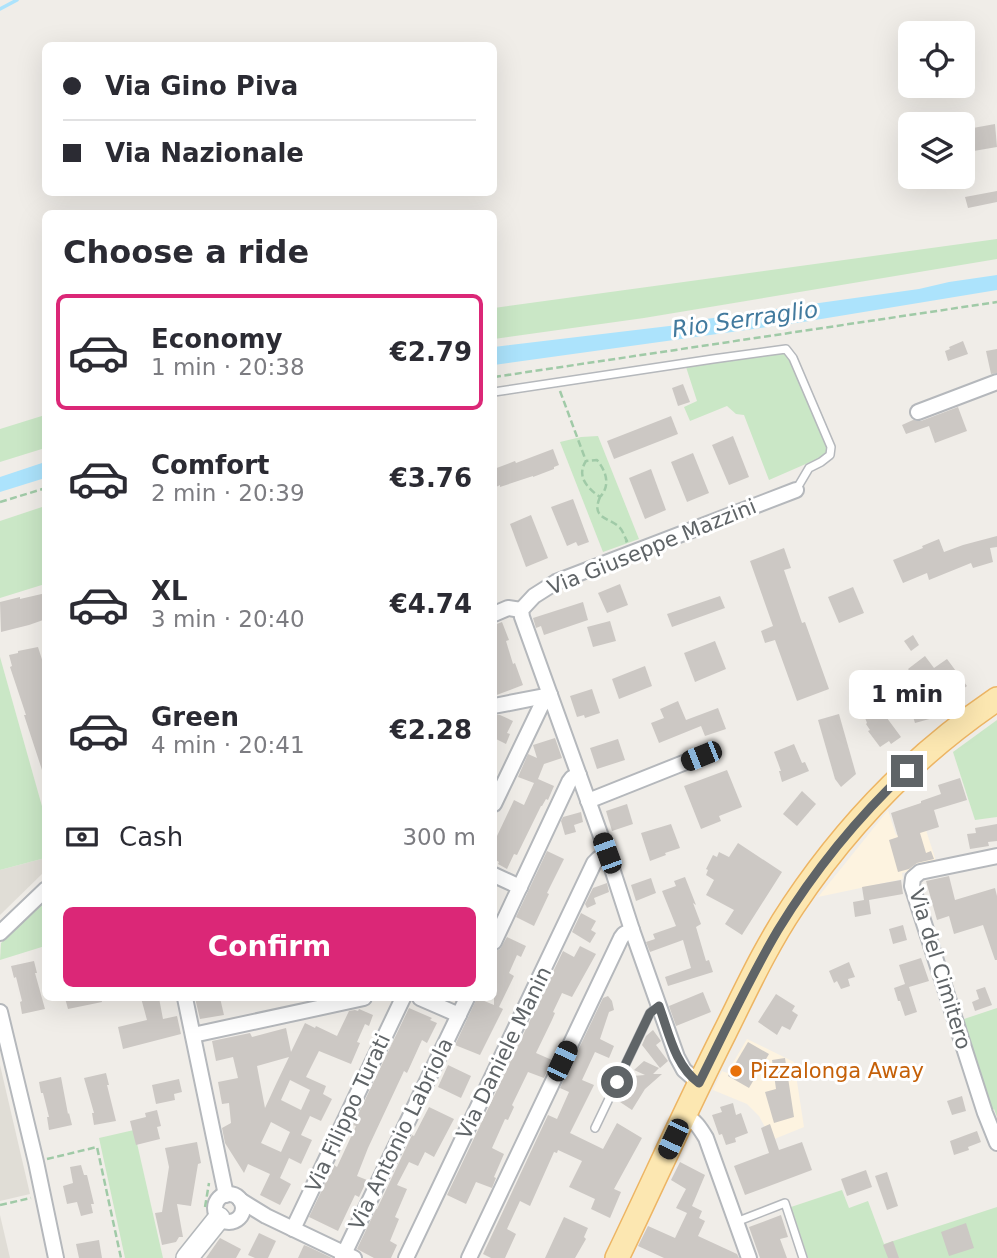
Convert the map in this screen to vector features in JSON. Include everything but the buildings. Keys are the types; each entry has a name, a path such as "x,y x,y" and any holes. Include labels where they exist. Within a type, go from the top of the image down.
{"main road":[{"path":"617,1258 699,1083 760,962 792,908 849,832 895,782 942,741 997,699"}],"street":[{"path":"918,412 997,382"},
{"name":"Via Giuseppe Mazzini","path":"521,610 534,596 556,582 796,490"},
{"path":"497,613 508,608 521,610 677,1057 684,1070 699,1083"},
{"path":"497,705 550,695"},
{"path":"497,798 541,706 550,695"},
{"path":"588,801 701,756"},
{"path":"497,936 569,782 579,775"},
{"name":"Via Daniele Manin","path":"406,1258 594,863 607,853"},
{"name":"Via del Cimitero","path":"997,856 920,872 913,877 912,886 997,1143"},
{"path":"497,876 520,887"},
{"path":"0,933 42,893"},
{"path":"469,1258 621,938 632,930"},
{"path":"186,1001 233,1197 242,1208 238,1218 228,1222 219,1218 216,1212 219,1198 233,1197 347,1256"},
{"path":"193,1035 350,1001"},
{"name":"Via Filippo Turati","path":"293,1229 402,1001"},
{"name":"Via Antonio Labriola","path":"426,1001 459,1016"},
{"name":"Via Antonio Labriola","path":"347,1256 466,1001"},
{"path":"0,1012 36,1162 52,1254"},
{"path":"684,1115 696,1124 706,1138 749,1258"},
{"path":"187,1258 219,1218"}],"lane":[{"path":"497,392 786,349 793,358 831,447 830,455 809,468 796,490"},
{"path":"595,1128 650,1013 659,1006"},
{"path":"736,1222 785,1203 803,1258"}],"path":[{"path":"497,377 997,302"},
{"path":"557,383 586,461"},
{"path":"586,461 597,460 605,474 607,485 598,503 600,514 622,530 627,541 622,545"},
{"path":"586,461 581,469 584,482 600,496"},
{"path":"0,502 42,489"},
{"path":"42,1160 97,1147 121,1258"},
{"path":"0,1205 33,1198"}],"shaded area":[{"path":"888,810 896,835 925,827 937,864 902,873 903,879 818,897"},
{"path":"42,859 42,874 0,915 0,870"},
{"path":"747,1039 794,1062 804,1127 772,1140 759,1116 747,1104 713,1090 722,1071 727,1073"},
{"path":"0,1065 30,1194 0,1201"},
{"path":"0,1215 10,1258 0,1258"}],"green space":[{"path":"997,239 997,259 644,318 497,339 497,308"},
{"path":"784,353 790,357 827,452 824,456 769,480 744,415 736,414 727,406 690,421 684,407 697,401 686,367"},
{"path":"42,416 42,449 0,462 0,429"},
{"path":"598,436 639,539 603,552 560,442"},
{"path":"42,507 42,585 0,598 0,521"},
{"path":"0,657 42,806 42,859 0,870"},
{"path":"997,720 997,817 975,820 953,752"},
{"path":"42,904 42,947 0,960 1,943"},
{"path":"997,1008 997,1117 994,1109 989,1111 961,1020"},
{"path":"134,1130 163,1258 125,1258 99,1138"},
{"path":"842,1190 849,1208 868,1201 884,1244 997,1207 997,1258 808,1258 791,1207"}],"water":[{"name":"Rio Serraglio","path":"997,275 997,290 803,322 497,365 497,347 686,324 919,289"},
{"path":"42,463 42,479 0,492 0,477"}],"waterway":[{"path":"0,9 17,0"}],"place":[{"name":"Pizzalonga Away","path":"736,1071"}],"route":[{"path":"617,1082 650,1013 659,1006 677,1057 684,1070 699,1083 760,962 792,908 849,832 907,771"}]}
